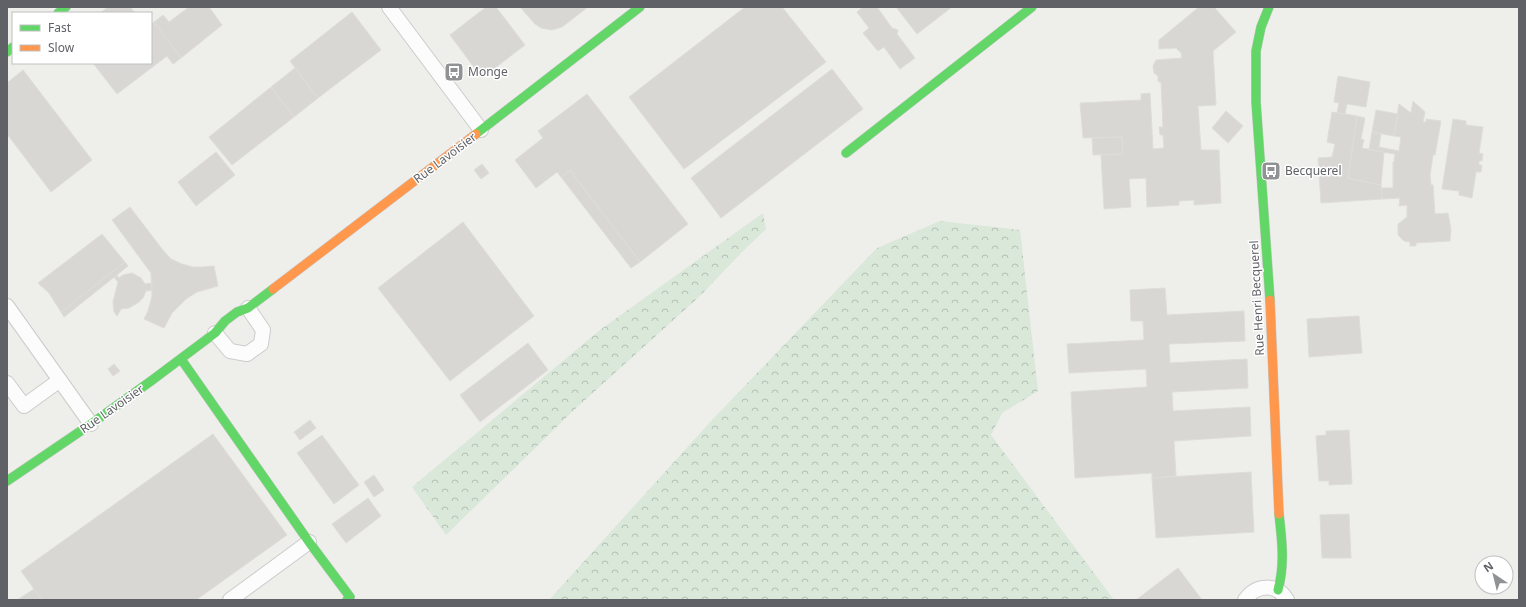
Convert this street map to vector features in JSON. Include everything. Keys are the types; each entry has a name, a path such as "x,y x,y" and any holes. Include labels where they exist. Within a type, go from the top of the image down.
{"street":[{"path":"389,7 481,130"},
{"name":"Rue Lavoisier","path":"7,480 91,424 181,359 215,333 237,312 248,308 640,7"},
{"path":"846,153 1032,7"},
{"name":"Rue Henri Becquerel","path":"1269,7 1261,27 1256,51 1256,102 1268,264 1281,536 1282,595"},
{"path":"7,306 91,424"},
{"path":"215,333 230,351 247,354 261,344 263,330 248,308"},
{"path":"181,359 309,542 350,597 347,600"},
{"path":"7,382 24,406 60,380"},
{"path":"230,600 309,542"},
{"path":"1246,600 1249,594 1263,587 1270,587 1282,595"}],"green space":[{"path":"763,213 766,229 699,297 574,410 446,535 412,487 600,330"},
{"path":"940,221 1020,230 1038,391 1002,413 991,435 1114,600 549,600 712,420 877,248"}],"building":[{"path":"108,7 130,7 134,12 101,12"},
{"path":"189,7 209,7 222,25 181,58 154,22 163,15 169,22"},
{"path":"486,7 496,7 525,45 482,78 450,35"},
{"path":"520,7 588,7 562,27 552,30 541,28 535,24"},
{"path":"745,7 782,7 826,62 684,169 629,97"},
{"path":"863,7 877,7 892,28 898,30 897,34 915,58 900,69 884,47 878,51 863,33 869,28 857,12"},
{"path":"896,7 952,7 917,34"},
{"path":"1199,7 1214,7 1236,32 1213,51 1216,105 1198,106 1201,150 1219,150 1221,203 1194,205 1194,200 1179,201 1179,205 1147,207 1146,178 1129,179 1131,207 1104,209 1101,155 1123,154 1122,137 1083,138 1080,103 1141,100 1141,94 1150,93 1153,149 1164,148 1163,135 1160,135 1159,127 1163,127 1161,82 1158,82 1158,76 1154,73 1153,66 1156,60 1182,58 1181,53 1176,48 1159,49 1159,40"},
{"path":"352,12 381,50 318,98 290,61"},
{"path":"154,22 181,58 173,64 167,56 117,94 94,64 152,64 152,23"},
{"path":"295,68 318,98 294,117 271,87"},
{"path":"832,69 863,109 721,218 691,178"},
{"path":"23,70 92,160 51,192 7,134 7,83"},
{"path":"1338,76 1370,82 1366,107 1347,104 1345,114 1337,113 1339,103 1334,102"},
{"path":"271,87 294,117 232,165 209,137"},
{"path":"587,94 688,224 640,262 570,170 561,177 557,172 536,188 515,160 543,138 538,131"},
{"path":"1413,101 1425,112 1423,122 1426,122 1426,119 1441,121 1430,175 1431,185 1433,185 1435,214 1448,213 1451,229 1450,241 1416,243 1416,246 1410,246 1410,242 1404,241 1398,235 1398,224 1407,217 1407,205 1399,206 1400,198 1382,199 1381,188 1393,188 1393,162 1395,154 1369,150 1372,132 1381,134 1379,147 1399,151 1401,137 1394,136 1399,104 1411,113"},
{"path":"1376,110 1398,114 1394,136 1372,132"},
{"path":"1226,111 1243,126 1228,143 1212,128"},
{"path":"1332,112 1357,116 1348,178 1381,185 1382,199 1321,203 1318,158 1332,157 1335,144 1327,142"},
{"path":"1357,116 1365,118 1361,139 1364,140 1362,148 1384,152 1381,185 1348,178"},
{"path":"1453,119 1466,121 1466,125 1483,127 1479,153 1483,154 1482,161 1479,161 1479,165 1482,165 1481,172 1476,172 1472,198 1459,195 1459,191 1442,189"},
{"path":"1122,137 1123,154 1093,155 1092,138"},
{"path":"216,152 235,175 196,206 178,182"},
{"path":"482,164 489,173 481,179 474,170"},
{"path":"570,170 640,262 631,268 561,177"},
{"path":"130,207 171,259 193,267 214,266 218,286 197,292 186,299 172,313 164,328 144,319 152,296 151,273 112,220"},
{"path":"463,222 534,316 450,381 378,288"},
{"path":"102,234 125,262 61,312 49,293 38,283"},
{"path":"125,262 128,266 64,317 61,312"},
{"path":"132,273 141,278 145,284 152,283 152,290 146,291 143,298 139,302 129,308 121,309 117,316 114,312 113,302 118,282 114,277 117,275 119,278 123,275"},
{"path":"1165,288 1167,315 1244,311 1245,341 1169,344 1170,363 1247,359 1248,388 1172,392 1173,411 1250,407 1251,436 1174,441 1176,476 1152,478 1152,473 1075,478 1071,392 1147,387 1146,369 1069,373 1067,344 1144,340 1143,321 1131,321 1130,290"},
{"path":"1359,316 1362,353 1309,357 1307,319"},
{"path":"528,343 548,370 480,422 460,395"},
{"path":"114,364 120,371 113,376 108,369"},
{"path":"310,420 316,428 300,440 294,432"},
{"path":"1349,430 1352,484 1329,485 1329,481 1319,481 1316,436 1326,435 1326,431"},
{"path":"213,434 287,535 196,600 42,600 21,571"},
{"path":"322,435 359,485 334,504 297,453"},
{"path":"1251,472 1254,532 1156,538 1152,478"},
{"path":"374,475 384,490 374,497 364,482"},
{"path":"368,498 381,516 346,543 332,524"},
{"path":"1349,514 1351,558 1322,558 1320,515"},
{"path":"1178,568 1202,600 1136,600"},
{"path":"34,589 42,600 17,600"}],"traffic: fast":[{"path":"59,12 66,7"},
{"path":"476,134 640,7"},
{"path":"846,153 1032,7"},
{"path":"1269,7 1261,27 1256,51 1256,102 1270,300"},
{"path":"7,52 12,48"},
{"path":"7,481 151,381 215,333 225,321 237,312 248,308 273,289"},
{"path":"181,359 309,542 350,597 347,600"},
{"path":"1278,590 1282,571 1282,543 1279,514"}],"traffic: slow":[{"path":"273,289 476,134"},
{"path":"1270,300 1279,514"}],"place":[{"name":"Monge","path":"454,72"},
{"name":"Becquerel","path":"1271,171"}]}
